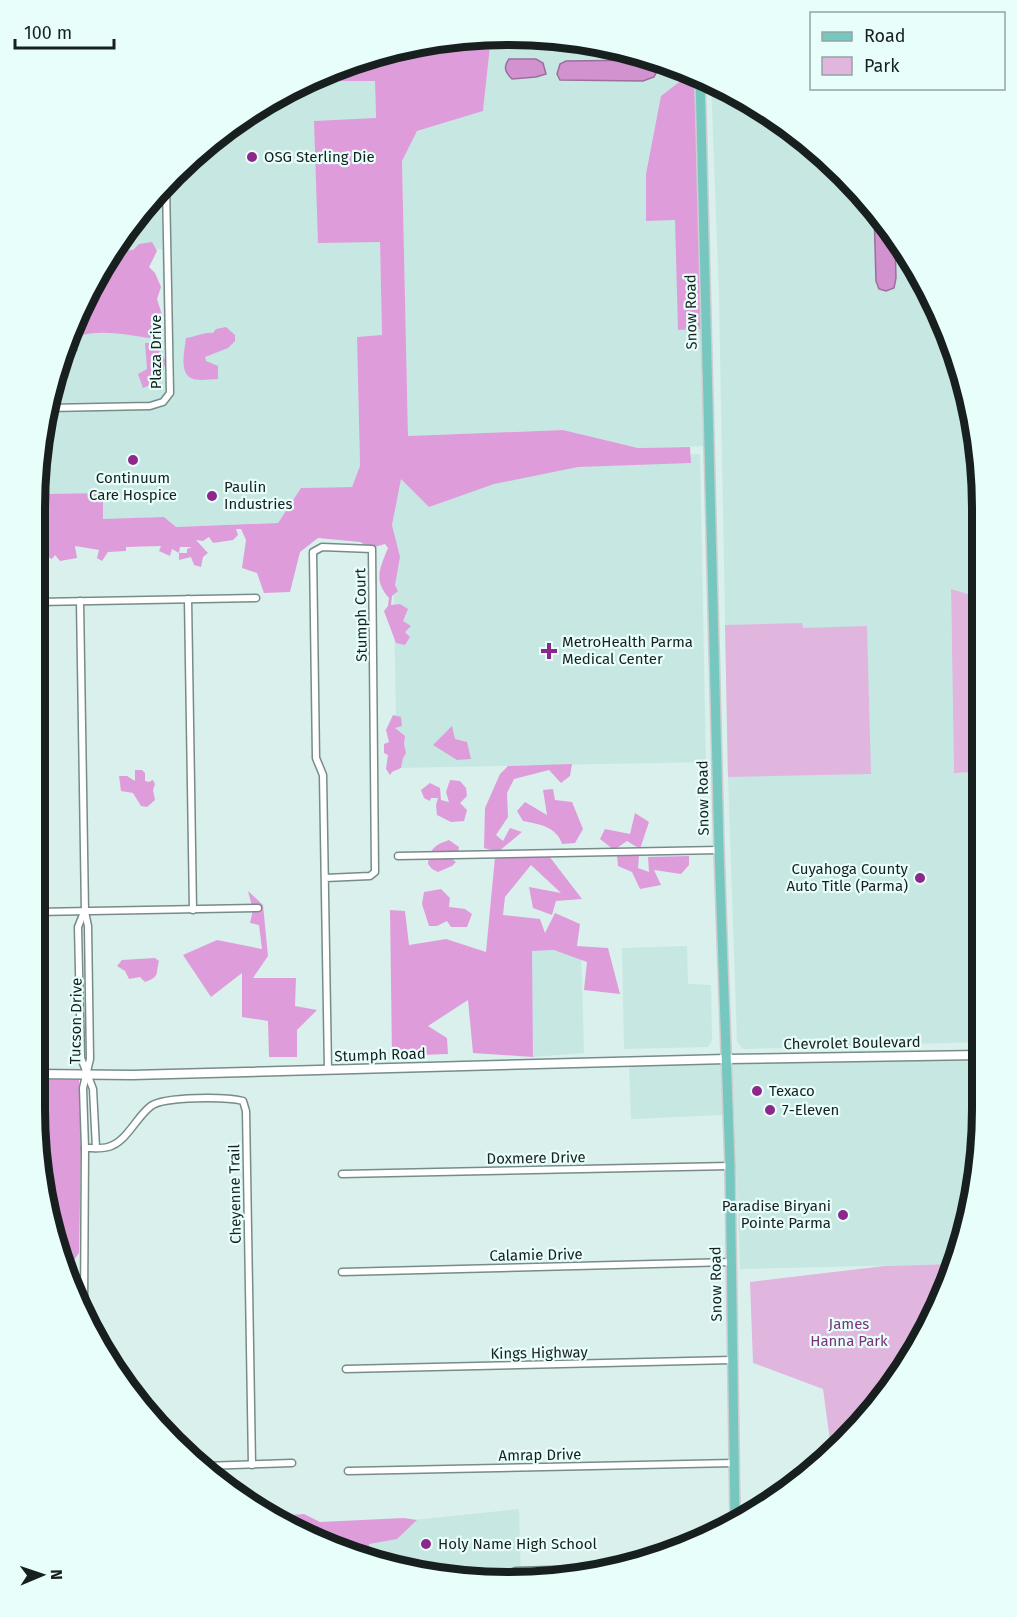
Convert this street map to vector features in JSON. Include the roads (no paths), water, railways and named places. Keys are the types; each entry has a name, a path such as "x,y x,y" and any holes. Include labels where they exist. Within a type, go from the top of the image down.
{"main road":[{"name":"Snow Road","path":"700,87 719,850 730,1166 735,1513"},
{"name":"Chevrolet Boulevard","path":"726,1059 972,1055"},
{"name":"Stumph Road","path":"45,1074 117,1076 726,1059"}],"street":[{"name":"Plaza Drive","path":"56,408 150,406 163,402 170,393 166,196"},
{"name":"Stumph Court","path":"325,878 370,876 375,872 377,855 372,549 322,547 314,552 316,758 323,775 328,1070"},
{"path":"45,602 256,598"},
{"path":"188,599 193,910"},
{"name":"Tucson Drive","path":"80,601 90,1059 83,1088 84,1292"},
{"path":"398,856 719,850"},
{"path":"45,912 258,908"},
{"path":"86,1074 93,1089 96,1148"},
{"name":"Cheyenne Trail","path":"85,1149 109,1147 119,1141 142,1114 161,1100 231,1098 243,1101 246,1111 252,1465"},
{"name":"Doxmere Drive","path":"342,1174 730,1166"},
{"name":"Calamie Drive","path":"342,1272 731,1262"},
{"name":"Kings Highway","path":"346,1369 732,1360"},
{"path":"214,1466 291,1463"},
{"name":"Amrap Drive","path":"348,1471 734,1463"},
{"path":"514,1572 549,1570"}],"place":[{"name":"OSG Sterling Die","path":"252,157"},
{"name":"Continuum Care Hospice","path":"133,460"},
{"name":"Paulin Industries","path":"212,496"},
{"name":"MetroHealth Parma Medical Center","path":"549,651"},
{"name":"Cuyahoga County Auto Title (Parma)","path":"920,878"},
{"name":"Texaco","path":"757,1091"},
{"name":"7-Eleven","path":"770,1110"},
{"name":"Paradise Biryani Pointe Parma","path":"843,1215"},
{"name":"Holy Name High School","path":"426,1544"}],"park label":[{"name":"James Hanna Park","path":"849,1332"}]}
